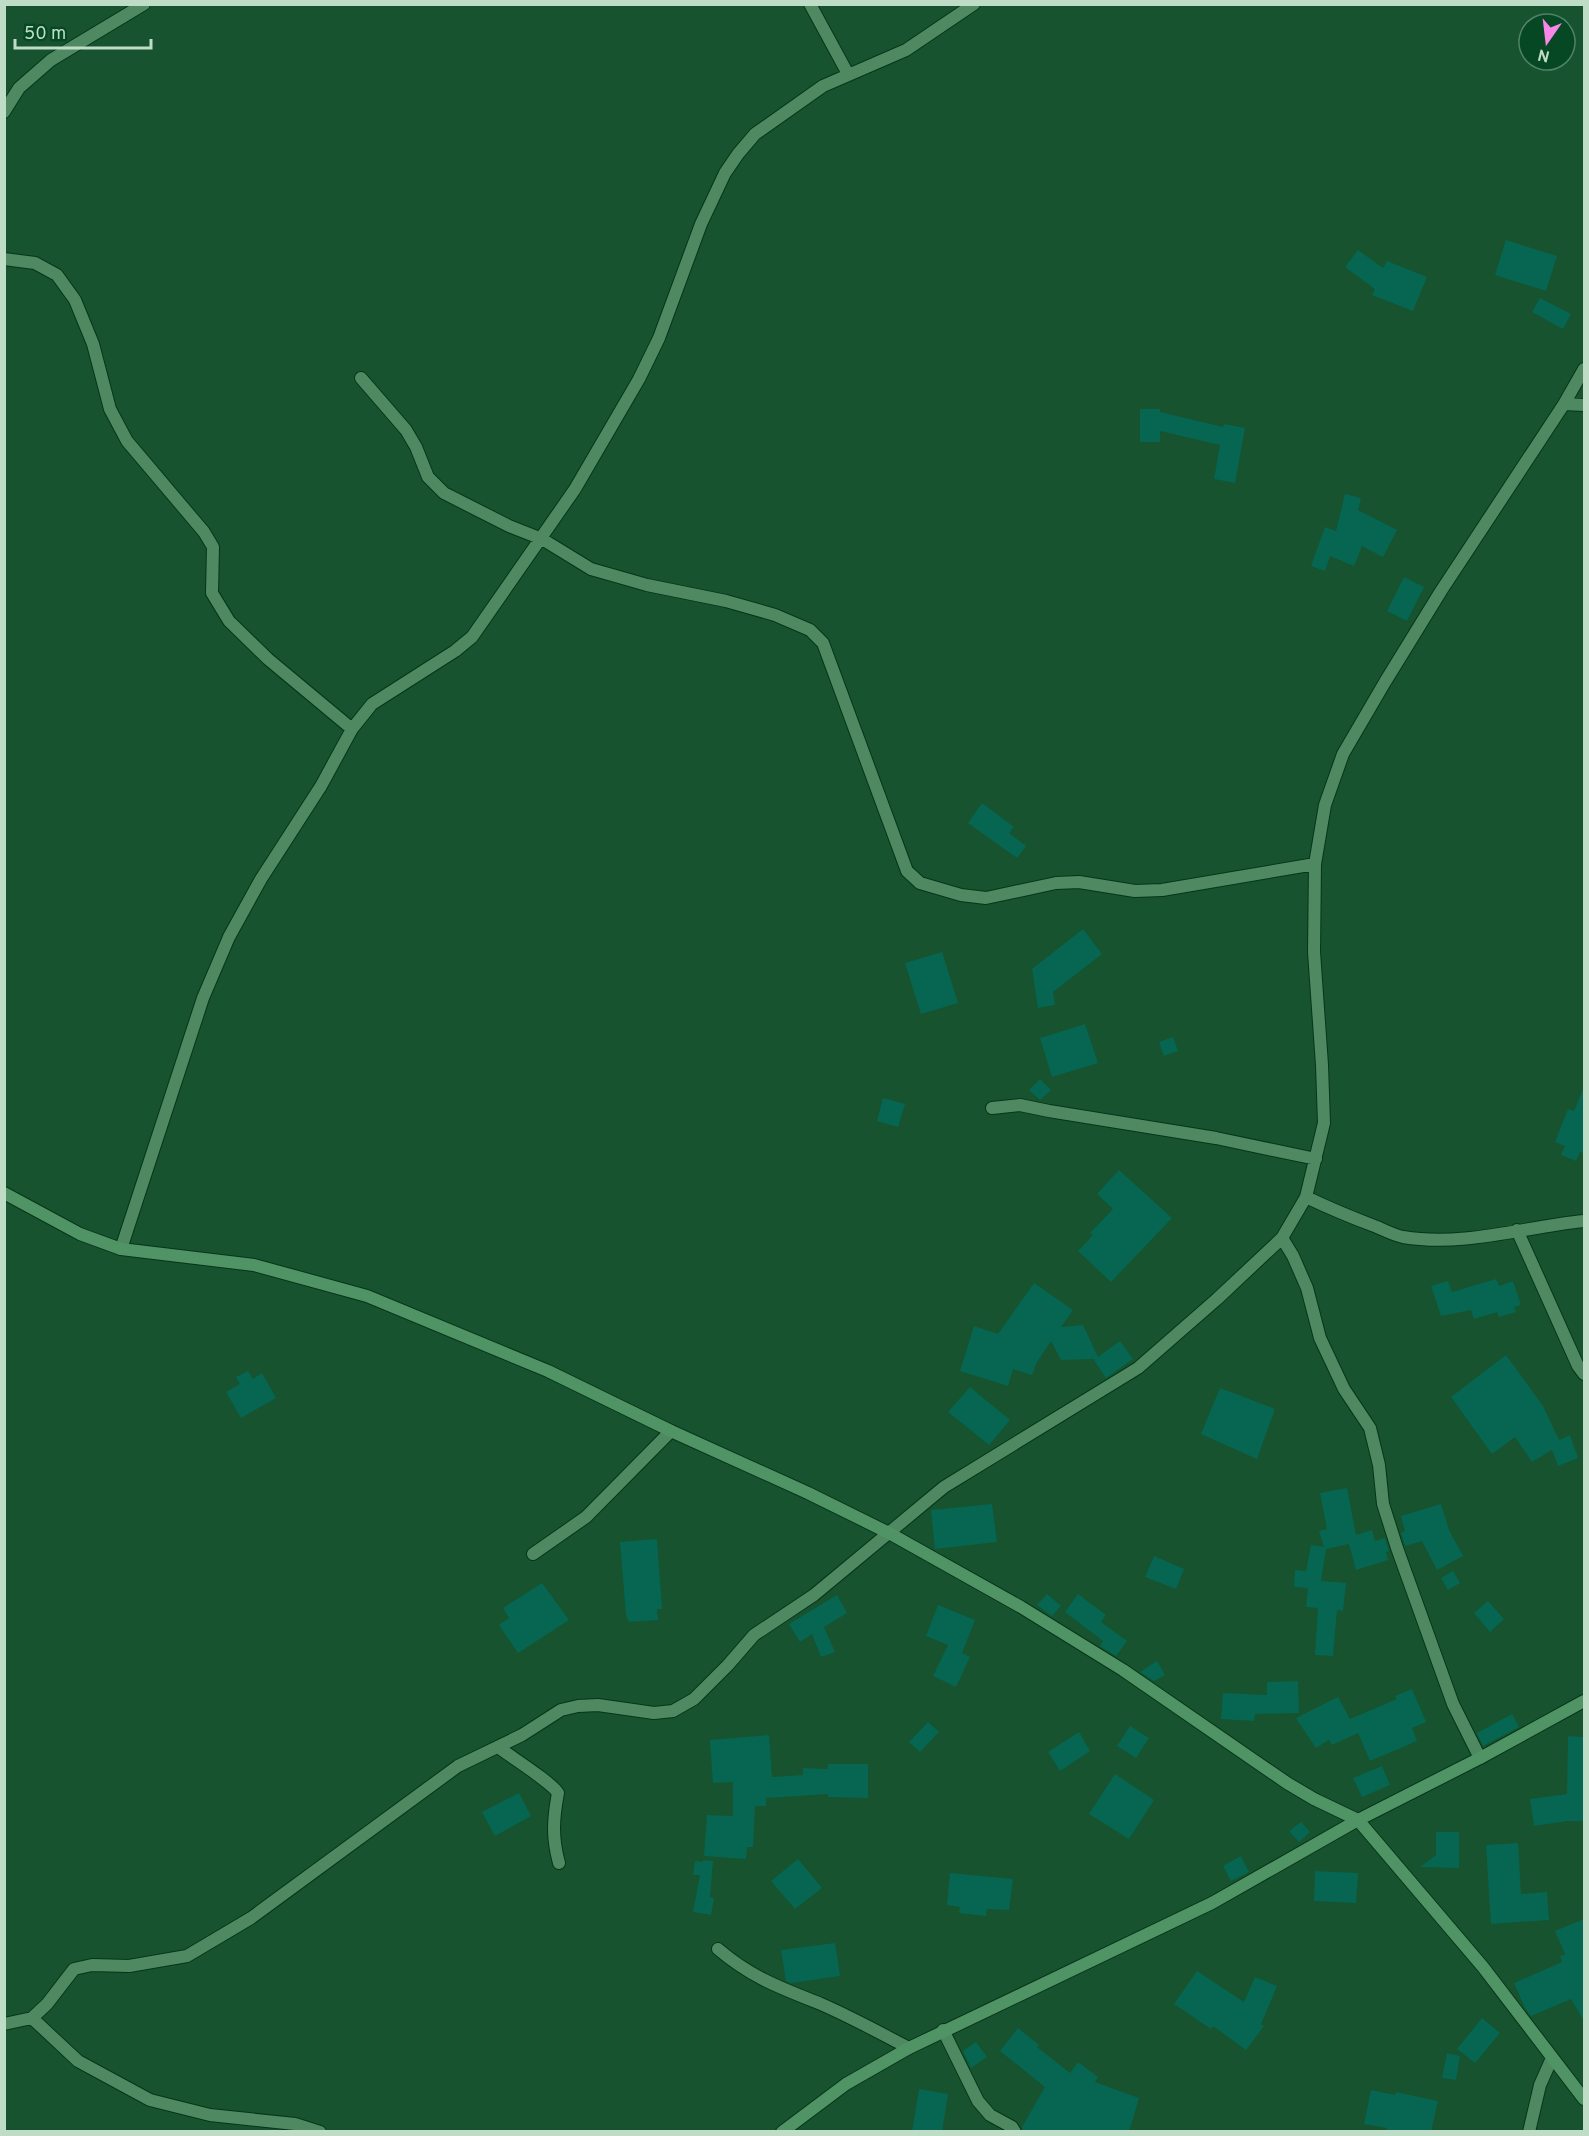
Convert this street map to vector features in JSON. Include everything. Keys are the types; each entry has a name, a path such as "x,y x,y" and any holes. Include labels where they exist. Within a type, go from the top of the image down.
{"street":[{"path":"4,112 19,88 51,60 144,4"},
{"path":"810,4 848,74"},
{"path":"121,1250 203,998 229,937 261,879 321,786 352,729 372,704 455,651 472,637 575,489 639,379 659,338 701,224 725,173 738,154 755,134 823,86 906,50 974,4"},
{"path":"4,259 35,263 57,275 75,300 93,344 110,409 127,441 204,532 213,547 212,592 229,621 268,659 352,729"},
{"path":"4,2024 32,2019 74,1969 92,1965 129,1966 187,1956 251,1918 458,1766 522,1735 561,1710 598,1705 654,1713 673,1711 694,1699 754,1635 814,1595 944,1487 1138,1368 1282,1238 1306,1197 1324,1123 1314,952 1315,864 1325,805 1343,754 1441,591 1564,404 1584,369"},
{"path":"361,378 406,430 416,447 428,477 444,494 509,526 542,539 591,569 647,585 736,603 775,615 810,630 823,643 906,871 920,883 961,895 986,898 1078,882 1135,891 1170,889 1315,864"},
{"path":"1564,404 1584,405"},
{"path":"992,1108 1020,1105 1049,1112 1216,1138 1316,1159"},
{"path":"4,1193 80,1234 121,1250 254,1265 367,1296 548,1371 671,1431 808,1493 889,1533 1021,1607 1123,1671 1287,1783 1358,1820 1483,1967 1584,2099"},
{"path":"1306,1197 1340,1213 1401,1236 1437,1240 1484,1237 1584,1221"},
{"path":"1517,1230 1578,1366 1584,1374"},
{"path":"1282,1238 1307,1288 1320,1338 1344,1389 1370,1428 1379,1465 1383,1504 1397,1548 1453,1704 1480,1758"},
{"path":"533,1554 586,1517 671,1431"},
{"path":"782,2132 846,2084 909,2048 1212,1903 1358,1820 1480,1758 1584,1701"},
{"path":"498,1747 553,1786 558,1793 553,1840 559,1863"},
{"path":"718,1949 735,1964 772,1985 822,2005 909,2048"},
{"path":"32,2019 78,2061 150,2100 210,2115 295,2124 320,2132"},
{"path":"944,2030 978,2101 990,2115 1012,2127 1015,2132"},
{"path":"1529,2132 1540,2085 1552,2058"}],"building":[{"path":"1506,240 1557,256 1546,291 1495,275"},
{"path":"1358,250 1383,268 1387,261 1427,277 1413,311 1372,295 1375,289 1345,267"},
{"path":"1540,298 1571,314 1563,329 1532,312"},
{"path":"1140,409 1160,409 1160,412 1223,427 1224,424 1245,428 1235,483 1214,479 1220,445 1160,431 1160,442 1140,442"},
{"path":"1345,494 1361,498 1358,510 1397,530 1383,557 1362,546 1354,566 1330,556 1325,571 1311,566 1325,527 1336,531"},
{"path":"1404,577 1424,587 1407,621 1387,611"},
{"path":"982,803 1014,827 1009,833 1026,846 1017,858 968,823"},
{"path":"1083,929 1102,954 1053,992 1055,1005 1038,1008 1032,969"},
{"path":"942,952 958,1003 921,1014 905,963"},
{"path":"1085,1024 1098,1063 1052,1077 1040,1038"},
{"path":"1173,1037 1178,1051 1164,1056 1159,1042"},
{"path":"1040,1079 1051,1090 1040,1100 1029,1090"},
{"path":"1584,1087 1584,1153 1580,1152 1576,1161 1561,1155 1565,1146 1555,1142 1568,1109 1574,1111"},
{"path":"883,1098 905,1104 898,1127 877,1121"},
{"path":"1119,1170 1172,1218 1111,1282 1078,1251 1093,1235 1090,1233 1113,1209 1097,1194"},
{"path":"1496,1279 1499,1286 1513,1281 1521,1305 1514,1307 1516,1312 1499,1317 1497,1312 1474,1319 1471,1310 1441,1316 1431,1286 1448,1281 1452,1292"},
{"path":"1034,1283 1073,1310 1061,1327 1083,1325 1098,1357 1120,1341 1133,1359 1106,1378 1095,1359 1061,1360 1051,1341 1037,1362 1032,1375 1013,1369 1008,1386 960,1371 974,1326 998,1334"},
{"path":"1506,1355 1543,1406 1559,1440 1570,1435 1578,1458 1558,1466 1552,1450 1532,1462 1515,1437 1492,1454 1451,1397"},
{"path":"248,1371 253,1379 262,1373 276,1398 241,1418 226,1392 240,1384 236,1377"},
{"path":"970,1387 1010,1420 989,1445 948,1412"},
{"path":"1220,1388 1275,1409 1257,1459 1201,1434"},
{"path":"1347,1488 1356,1535 1372,1530 1375,1541 1385,1538 1389,1551 1386,1552 1388,1560 1356,1570 1349,1544 1326,1549 1321,1581 1346,1583 1343,1611 1337,1610 1333,1656 1315,1655 1318,1608 1306,1607 1308,1588 1294,1587 1295,1570 1306,1571 1311,1545 1324,1547 1319,1531 1327,1529 1320,1493"},
{"path":"992,1504 997,1542 935,1549 931,1510"},
{"path":"1441,1504 1449,1530 1463,1556 1437,1570 1422,1541 1405,1546 1401,1533 1405,1531 1401,1516"},
{"path":"657,1539 662,1609 657,1609 658,1620 629,1622 626,1615 620,1542"},
{"path":"1154,1556 1184,1569 1176,1589 1145,1577"},
{"path":"1453,1571 1460,1583 1448,1590 1441,1578"},
{"path":"542,1583 569,1620 518,1653 499,1625 509,1618 503,1608"},
{"path":"1047,1594 1061,1606 1052,1616 1037,1605"},
{"path":"1078,1594 1106,1615 1101,1622 1127,1641 1116,1656 1100,1646 1103,1641 1065,1612"},
{"path":"837,1595 847,1613 824,1627 835,1652 821,1657 812,1634 800,1642 789,1624"},
{"path":"1488,1601 1504,1619 1490,1632 1474,1613"},
{"path":"938,1605 975,1620 962,1653 970,1657 956,1687 933,1676 948,1645 926,1636"},
{"path":"1157,1661 1165,1675 1154,1681 1140,1672"},
{"path":"1298,1681 1299,1713 1255,1714 1254,1721 1221,1719 1223,1693 1267,1695 1267,1682"},
{"path":"1412,1689 1426,1722 1412,1728 1417,1741 1370,1761 1358,1733 1332,1745 1329,1740 1316,1748 1296,1718 1338,1697 1350,1719 1397,1699 1395,1696"},
{"path":"1512,1714 1519,1727 1483,1746 1477,1733"},
{"path":"928,1722 939,1732 920,1752 909,1742"},
{"path":"1130,1726 1149,1738 1136,1758 1117,1746"},
{"path":"1079,1732 1090,1751 1060,1771 1048,1752"},
{"path":"769,1735 772,1777 803,1775 803,1768 828,1769 828,1764 868,1764 868,1798 828,1797 828,1794 766,1798 766,1806 755,1806 753,1847 747,1847 746,1859 704,1856 707,1815 733,1816 733,1782 713,1783 710,1740"},
{"path":"1568,1736 1584,1737 1584,1821 1534,1826 1530,1799 1567,1794"},
{"path":"1382,1766 1390,1785 1362,1797 1353,1778"},
{"path":"1115,1774 1154,1800 1129,1839 1089,1814"},
{"path":"519,1793 531,1816 495,1836 482,1812"},
{"path":"1301,1822 1310,1832 1299,1842 1289,1831"},
{"path":"1436,1832 1459,1832 1459,1868 1420,1867 1436,1855"},
{"path":"1518,1843 1521,1894 1547,1892 1549,1920 1491,1924 1486,1845"},
{"path":"1241,1856 1249,1872 1231,1881 1223,1866"},
{"path":"798,1859 822,1888 795,1909 771,1881"},
{"path":"703,1860 713,1861 710,1897 714,1898 711,1915 693,1912 700,1875 693,1875 695,1861 703,1862"},
{"path":"1315,1871 1358,1873 1356,1903 1314,1901"},
{"path":"950,1873 1013,1879 1009,1910 987,1909 986,1916 959,1913 960,1907 947,1905"},
{"path":"1584,1919 1584,2021 1571,1999 1531,2016 1514,1983 1562,1962 1560,1956 1565,1954 1555,1931"},
{"path":"835,1943 840,1976 791,1983 786,1981 781,1950"},
{"path":"1197,1971 1244,2002 1255,1977 1277,1986 1261,2024 1264,2026 1246,2050 1213,2026 1211,2029 1174,2004"},
{"path":"1482,2018 1500,2033 1475,2063 1457,2049"},
{"path":"1018,2028 1039,2045 1037,2047 1070,2073 1078,2062 1098,2077 1095,2082 1139,2098 1129,2132 1023,2132 1022,2127 1045,2087 1000,2051"},
{"path":"976,2042 987,2057 971,2068 963,2051"},
{"path":"1447,2053 1460,2056 1456,2080 1442,2078"},
{"path":"919,2089 948,2094 942,2132 912,2132"},
{"path":"1371,2090 1395,2095 1396,2092 1438,2101 1431,2132 1387,2132 1387,2128 1364,2124"}]}
